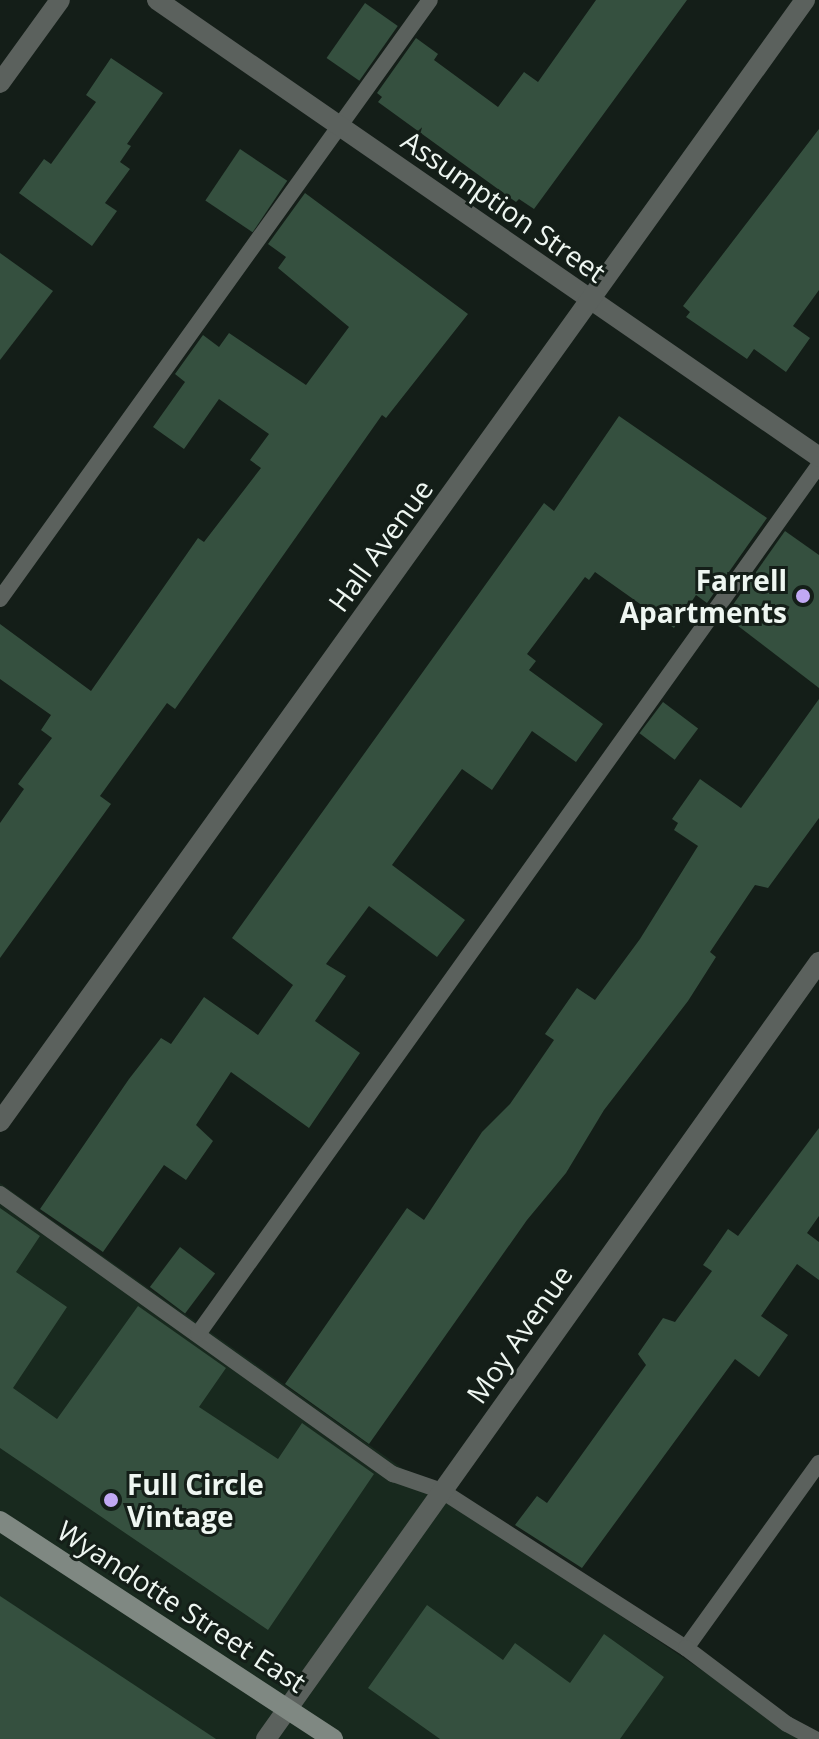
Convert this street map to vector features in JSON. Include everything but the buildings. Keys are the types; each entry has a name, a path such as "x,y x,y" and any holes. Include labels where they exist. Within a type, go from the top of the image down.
{"main road":[{"name":"Wyandotte Street East","path":"0,1521 333,1739"}],"street":[{"path":"0,83 60,0"},
{"name":"Assumption Street","path":"157,0 819,457"},
{"name":"Hall Avenue","path":"0,1122 805,0"},
{"name":"Moy Avenue","path":"266,1739 819,962"}],"lane":[{"path":"0,599 430,0"},
{"path":"198,1334 819,465"},
{"path":"0,1194 393,1474 442,1491 686,1648 787,1724 815,1739"},
{"path":"686,1648 819,1463"}],"shaded area":[{"path":"0,1183 413,1476 804,1739 0,1739"}],"place":[{"name":"Farrell Apartments","path":"803,596"},
{"name":"Full Circle Vintage","path":"111,1500"}]}
